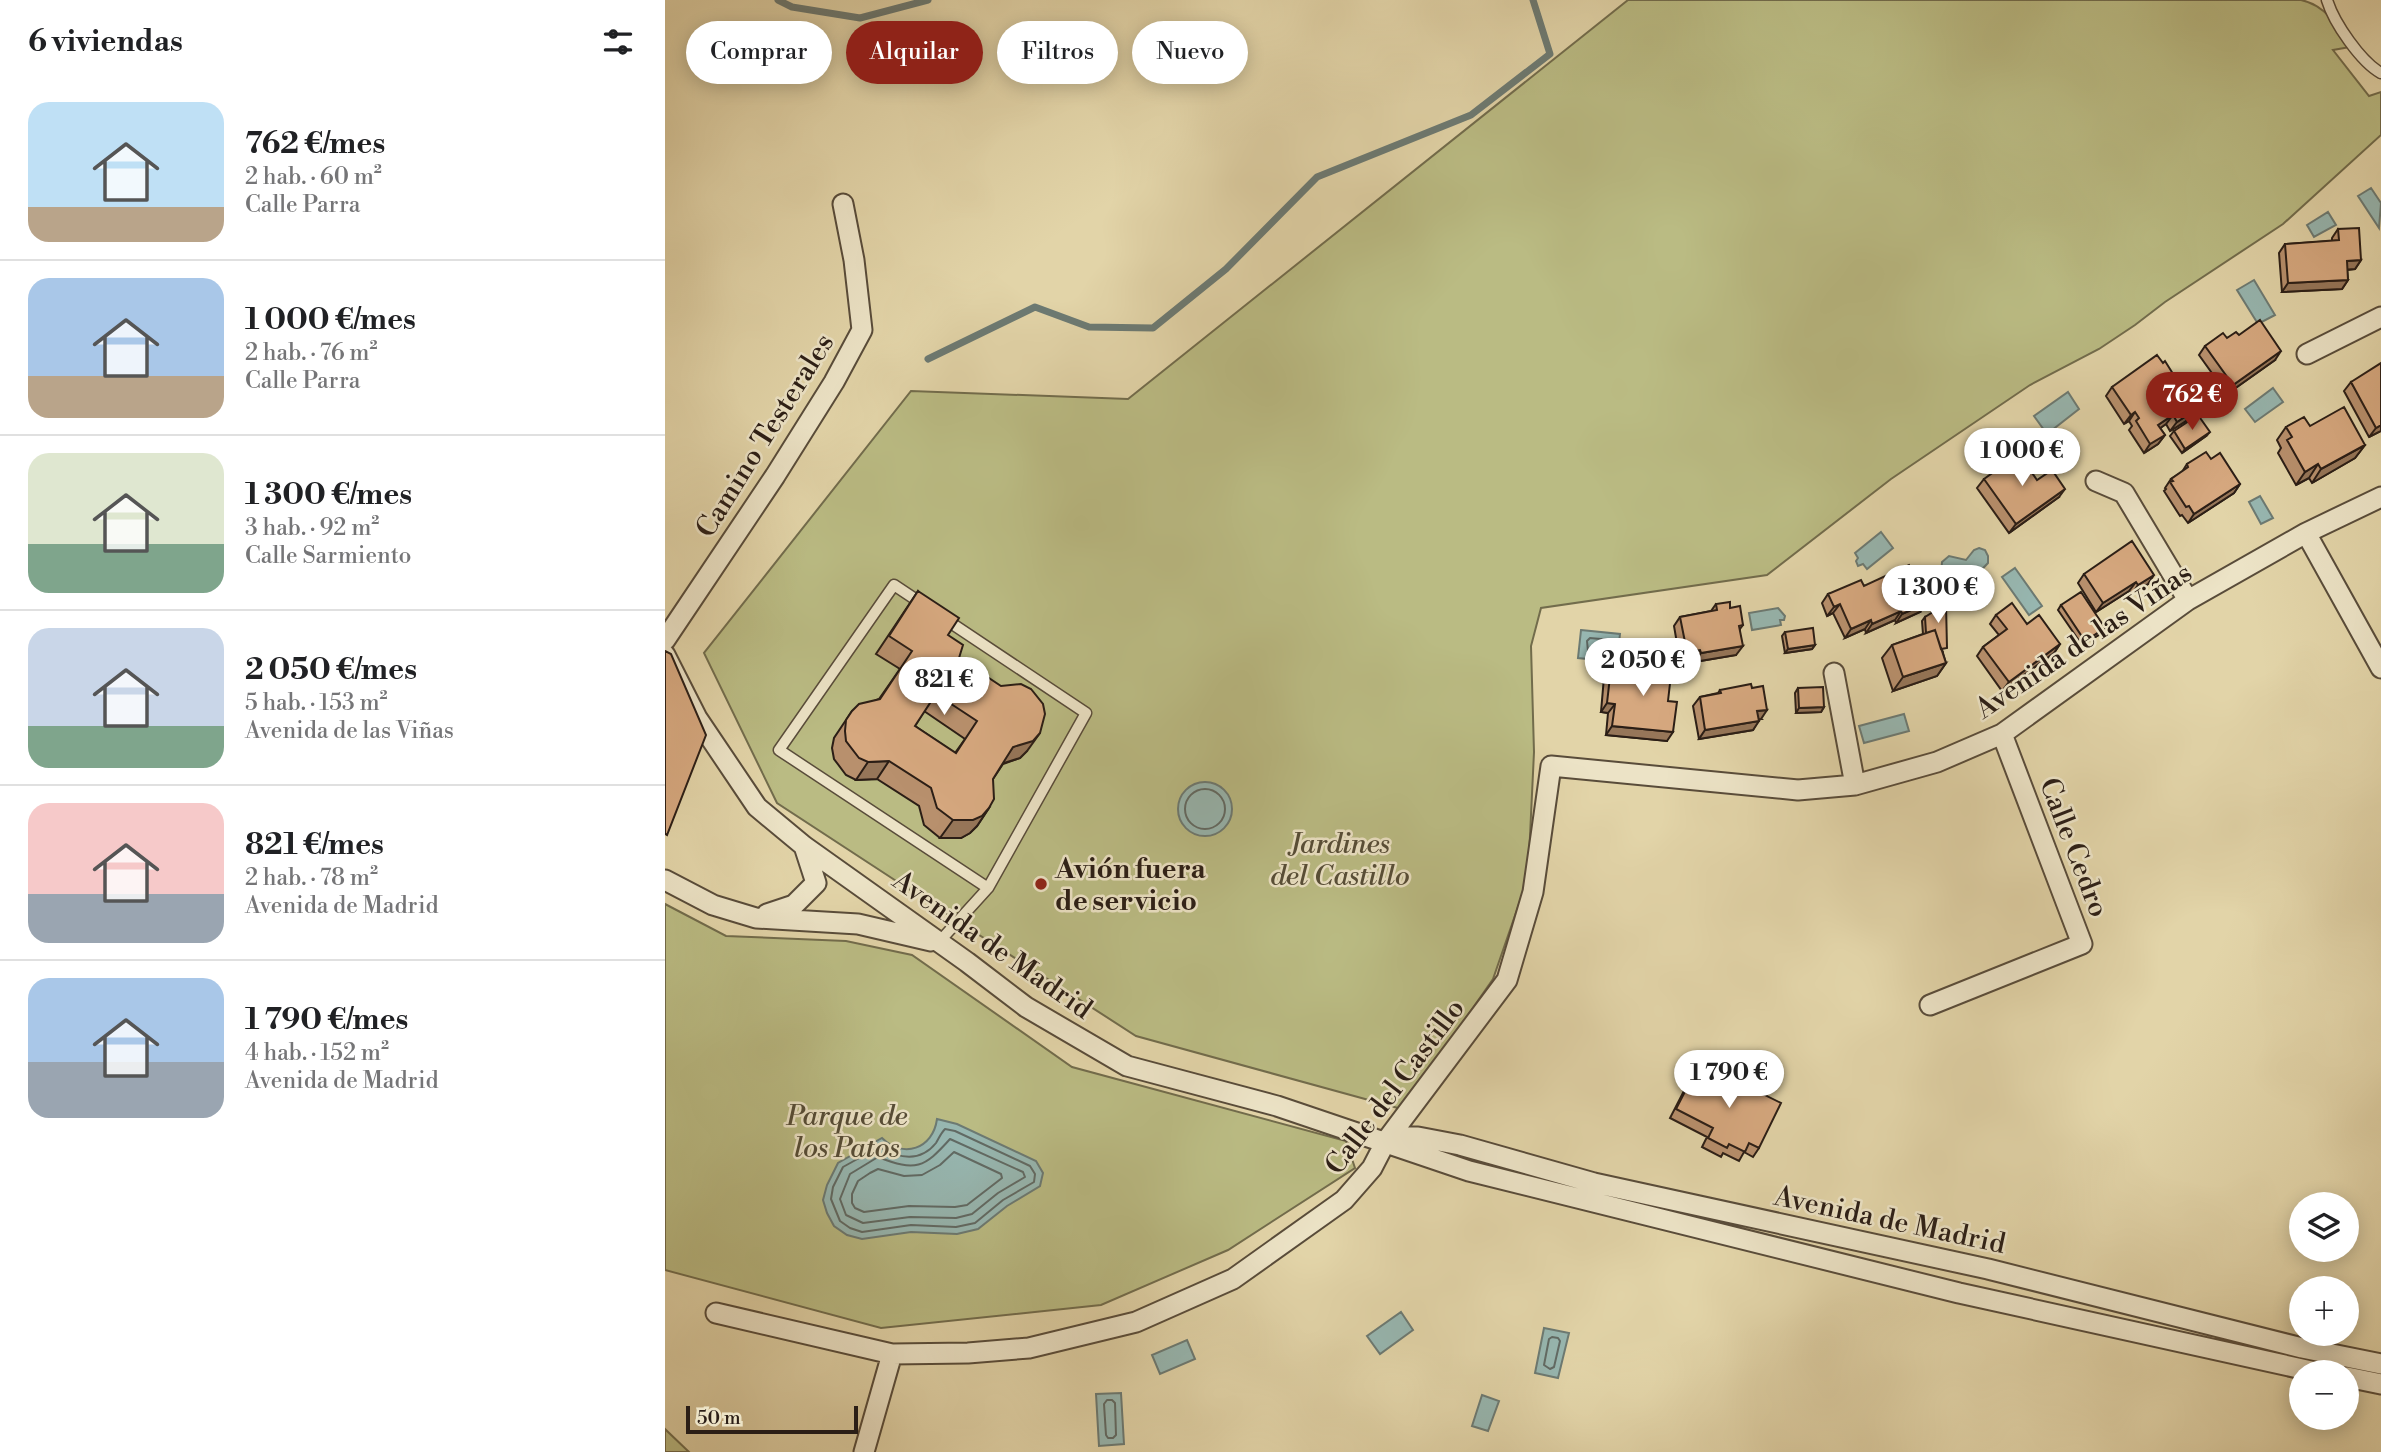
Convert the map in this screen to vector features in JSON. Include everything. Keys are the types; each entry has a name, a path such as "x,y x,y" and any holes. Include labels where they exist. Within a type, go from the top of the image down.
{"street":[{"name":"Camino Testerales","path":"665,640 775,476 834,382 862,330 854,260 843,204"},
{"path":"2307,354 2381,317"},
{"path":"2096,481 2124,493 2188,600"},
{"name":"Avenida de las Viñas","path":"1551,766 1798,790 1855,785 1937,762 2002,734 2188,600 2306,533 2381,497"},
{"path":"2306,533 2381,668"},
{"name":"Avenida de Madrid","path":"665,654 697,718 757,807 804,846 1026,1007 1128,1066 1277,1106 1469,1171 1919,1283 2289,1366"},
{"path":"1834,673 1855,785"},
{"name":"Calle Cedro","path":"1930,1004 2082,944 2002,734"},
{"name":"Calle del Castillo","path":"716,1313 892,1354 968,1353 1029,1348 1136,1322 1233,1279 1344,1200 1372,1168 1386,1141 1507,981 1533,892 1551,766"},
{"path":"756,918 794,905 816,883 804,846"},
{"path":"665,880 713,905 756,918 857,924 938,943"},
{"name":"Avenida de Madrid","path":"1386,1141 1418,1137 1460,1145 1594,1183 1988,1269 2302,1348 2381,1364"},
{"path":"864,1452 892,1354"},
{"path":"2359,1379 2381,1384"}],"lane":[{"path":"2327,0 2349,41 2374,70 2381,74"},
{"path":"938,943 988,888 1086,713 894,585 779,750 988,888"}],"green space":[{"name":"Jardines del Castillo","path":"1628,0 2301,0 2317,6 2336,24 2350,47 2333,50 2369,96 2381,92 2381,135 2283,224 2099,349 2030,385 1891,479 1767,575 1541,608 1531,646 1534,752 1528,878 1493,979 1425,1077 1416,1113 1136,1036 777,803 704,653 911,391 1128,399"},
{"name":"Parque de los Patos","path":"665,904 726,936 846,941 912,955 1072,1067 1346,1141 1355,1168 1228,1250 1101,1305 881,1328 665,1270"},
{"path":"665,1429 689,1452 665,1452"}],"water":[{"path":"2371,188 2381,203 2379,228 2358,196"},
{"path":"2328,212 2336,225 2314,237 2307,225"},
{"path":"2254,280 2275,315 2258,324 2237,290"},
{"path":"2273,388 2283,402 2255,422 2245,409"},
{"path":"2068,392 2079,409 2047,434 2034,416"},
{"path":"2260,496 2273,518 2261,524 2249,502"},
{"path":"1881,532 1893,548 1867,569 1863,564 1858,566 1855,553"},
{"path":"1979,548 1985,550 1988,556 1988,563 1982,569 1959,583 1946,580 1942,574 1942,562 1949,556 1966,560"},
{"path":"2015,568 2042,606 2029,615 2002,577"},
{"path":"1778,608 1785,616 1784,620 1780,620 1781,625 1752,630 1749,613"},
{"path":"1581,630 1620,634 1619,643 1623,648 1618,652 1617,662 1578,658"},
{"path":"1904,714 1909,731 1864,743 1859,726"},
{"path":"1205,782 1224,790 1232,809 1224,828 1205,836 1186,828 1178,809 1186,790"},
{"path":"937,1119 957,1124 1036,1161 1043,1173 1040,1186 1007,1206 978,1229 957,1234 911,1232 862,1239 847,1235 834,1226 823,1200 838,1163 882,1138 899,1148 916,1148 930,1138"},
{"path":"1401,1312 1413,1330 1380,1354 1367,1336"},
{"path":"1544,1328 1569,1333 1558,1378 1535,1373"},
{"path":"1187,1340 1195,1359 1160,1374 1152,1355"},
{"path":"1121,1393 1124,1444 1099,1446 1096,1394"},
{"path":"1482,1395 1499,1401 1488,1431 1472,1426"}],"building":[{"path":"2359,228 2361,260 2347,261 2348,280 2288,283 2285,244 2339,240 2338,229"},
{"path":"2260,320 2281,351 2233,385 2205,346 2223,333 2227,338 2236,332 2239,335"},
{"path":"2157,355 2163,363 2165,361 2180,385 2176,387 2192,412 2177,422 2173,415 2158,425 2165,435 2150,444 2136,421 2139,418 2135,412 2131,415 2112,387"},
{"path":"2381,363 2381,425 2376,428 2351,382"},
{"path":"2344,407 2365,445 2321,469 2318,464 2305,472 2287,440 2292,437 2286,427 2304,417 2310,426"},
{"path":"2198,415 2210,432 2185,449 2174,431"},
{"path":"2206,452 2211,459 2220,453 2240,484 2194,514 2189,506 2186,507 2170,482 2188,467 2187,464"},
{"path":"2019,454 2037,480 2052,470 2065,489 2016,524 1984,479"},
{"path":"2132,541 2154,575 2138,585 2136,582 2103,603 2084,574"},
{"path":"1909,565 1927,603 1902,614 1901,611 1872,624 1871,620 1851,629 1840,604 1834,607 1828,594 1861,580 1864,586"},
{"path":"918,591 959,618 948,635 963,645 959,658 1001,686 1021,684 1031,689 1043,704 1045,714 1040,733 1033,741 1013,747 993,779 994,799 982,816 973,820 953,820 937,808 931,788 889,761 868,762 859,758 846,741 846,720 852,711 859,704 880,699 912,651 889,636","holes":["936,694 977,721 956,753 915,726"]},
{"path":"2081,592 2105,628 2085,641 2061,605"},
{"path":"1730,602 1730,608 1740,606 1743,625 1739,626 1743,646 1701,653 1700,650 1687,652 1680,617 1717,610 1716,604"},
{"path":"2012,603 2027,624 2039,615 2060,644 2009,682 1983,647 2007,629 1996,615"},
{"path":"1946,604 1947,648 1941,649 1935,630 1926,633 1925,617"},
{"path":"1813,628 1815,645 1788,649 1785,632"},
{"path":"1935,630 1946,663 1903,677 1892,645"},
{"path":"665,651 671,654 706,735 667,835 665,834"},
{"path":"1640,663 1672,666 1668,701 1677,702 1673,732 1612,726 1615,704 1607,703 1611,668 1639,671"},
{"path":"1751,684 1752,688 1763,686 1767,710 1757,711 1759,721 1705,730 1700,697"},
{"path":"1823,687 1824,707 1799,708 1798,688"},
{"path":"1708,1067 1781,1103 1759,1148 1749,1143 1745,1152 1729,1144 1727,1148 1708,1138 1713,1128 1676,1109 1693,1076 1701,1080"}],"waterway":[{"path":"778,0 792,7 860,18 928,0"},
{"path":"928,359 1035,307 1089,327 1153,328 1226,269 1317,177 1471,115 1550,54 1533,0"}],"place":[{"name":"Avión fuera de servicio","path":"1041,884"}]}
